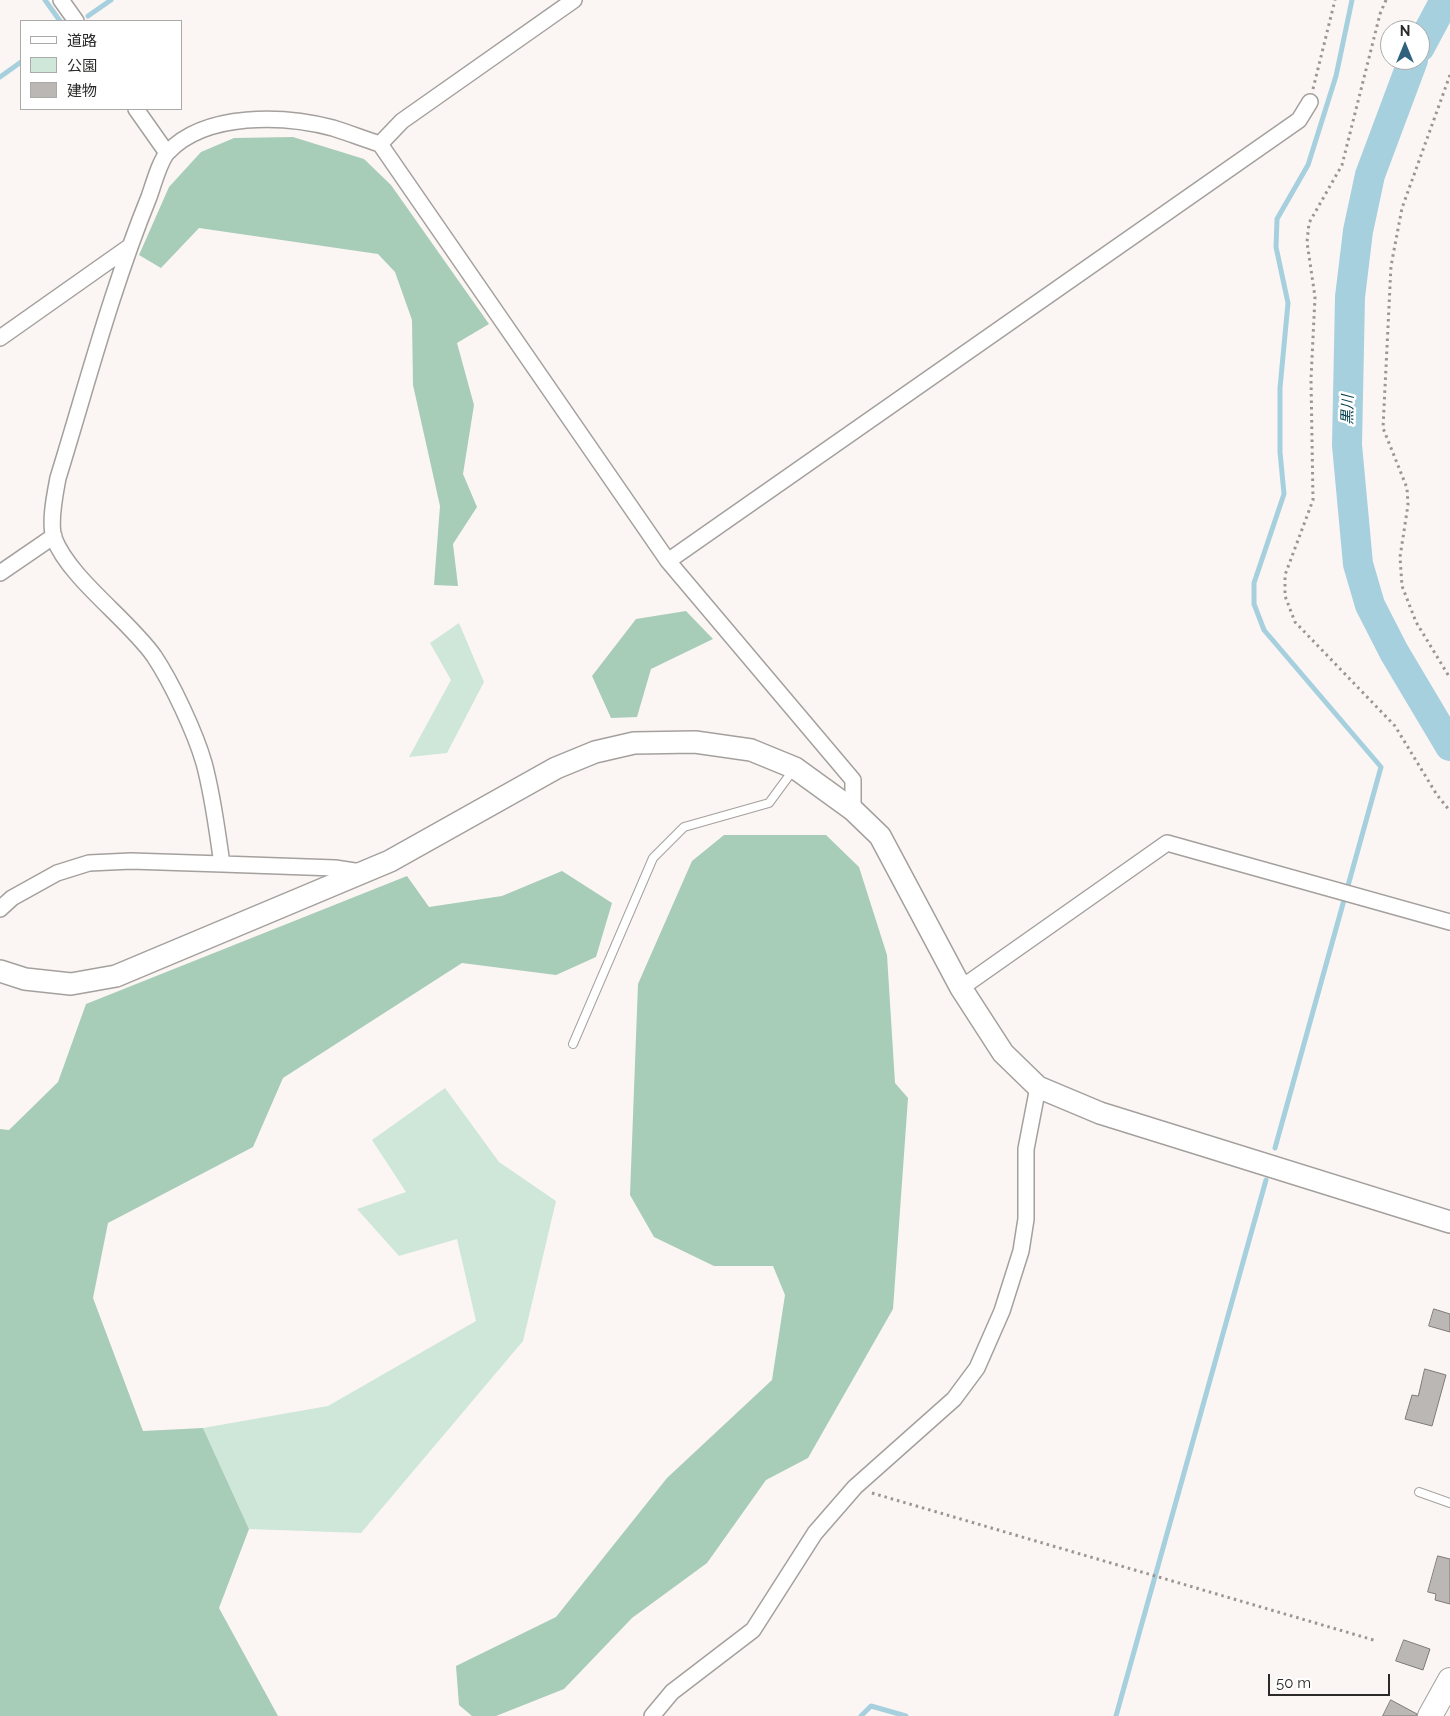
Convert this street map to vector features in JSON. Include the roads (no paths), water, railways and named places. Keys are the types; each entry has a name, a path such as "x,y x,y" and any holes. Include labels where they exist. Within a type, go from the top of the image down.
{"main road":[{"path":"1430,1716 1450,1680"}],"street":[{"path":"61,0 75,20"},
{"path":"380,144 402,121 574,0"},
{"path":"668,562 1299,120 1310,102"},
{"path":"137,110 166,153"},
{"path":"222,864 214,808 204,762 179,702 154,656 67,562 54,536 53,504 58,478 129,246 166,153 188,136 212,126 245,119 289,121 332,128 380,144 668,562 853,780 853,810"},
{"path":"0,338 129,246"},
{"path":"0,573 54,536"},
{"path":"0,971 25,979 72,984 116,976 390,861 556,768 595,752 634,743 695,742 751,750 795,768 853,810 880,836 961,988 1003,1052 1038,1087 1100,1113 1450,1222"},
{"path":"961,988 1167,843 1450,922"},
{"path":"0,909 12,898 57,873 89,862 130,861 335,868 363,873"},
{"path":"652,1716 672,1692 752,1630 815,1533 855,1488 954,1399 977,1368 1002,1311 1022,1251 1026,1219 1026,1149 1038,1087"}],"lane":[{"path":"573,1044 653,858 684,827 768,803 795,768"},
{"path":"1419,1492 1450,1503"}],"waterway":[{"path":"45,0 59,20"},
{"path":"88,16 111,0"},
{"path":"1275,1148 1381,767 1264,630 1254,604 1254,583 1284,494 1280,452 1280,388 1288,303 1276,247 1277,219 1308,165 1336,76 1352,0"},
{"name":"黒川","path":"1430,28 1445,0"},
{"path":"0,77 20,63"},
{"name":"黒川","path":"1409,70 1370,175 1358,231 1350,297 1347,445 1358,564 1370,605 1394,652 1450,746"},
{"path":"1116,1716 1266,1180"},
{"path":"861,1716 871,1706 906,1716"}]}
